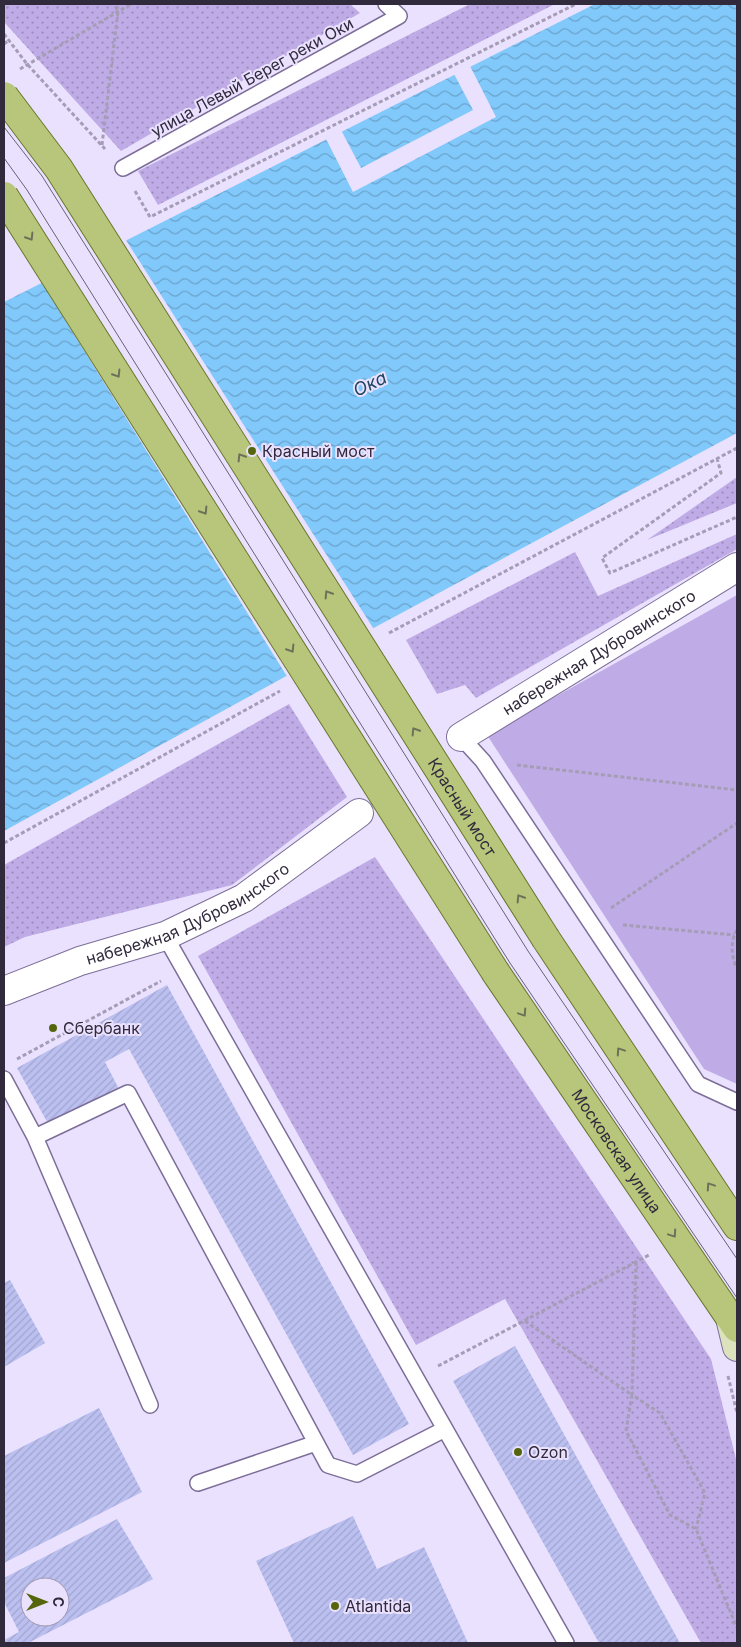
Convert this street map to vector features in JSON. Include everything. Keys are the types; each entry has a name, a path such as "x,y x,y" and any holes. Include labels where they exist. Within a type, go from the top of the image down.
{"main road":[{"name":"Красный мост","path":"4,96 59,170 546,940 737,1226"},
{"name":"Московская улица","path":"4,196 496,973 734,1323"},
{"path":"734,1323 737,1347"}],"street":[{"name":"набережная Дубровинского","path":"462,737 737,567"},
{"name":"набережная Дубровинского","path":"4,991 80,960 165,936 244,898 358,813"}],"lane":[{"name":"улица Левый Берег реки Оки","path":"123,168 398,16 386,4"},
{"path":"462,737 483,761 698,1084 737,1102"},
{"path":"165,936 566,1643"},
{"path":"4,1079 35,1137 150,1405"},
{"path":"35,1137 128,1093 328,1465 357,1474 446,1429"},
{"path":"198,1483 316,1443"}],"path":[{"path":"102,146 118,11 114,4"},
{"path":"27,64 131,4"},
{"path":"4,34 27,64 123,168 150,217 576,4"},
{"path":"4,44 9,40"},
{"path":"717,458 720,473 602,558 610,573 737,517"},
{"path":"483,761 737,790"},
{"path":"590,922 737,824"},
{"path":"590,922 734,935"},
{"path":"737,930 734,935 732,948 737,968"},
{"path":"12,1062 184,968"},
{"path":"417,1378 653,1253"},
{"path":"636,1262 632,1395 626,1431 670,1515 696,1529"},
{"path":"525,1321 632,1395 660,1412 705,1493 696,1529 737,1628"}],"shaded area":[{"path":"4,4 350,4 360,13 121,151 4,22"},
{"path":"470,4 555,4 158,205 138,171"},
{"path":"737,477 737,503 647,540"},
{"path":"737,534 737,549 476,698 465,685 437,694 406,640 575,552 598,596"},
{"path":"737,595 737,1084 704,1069 487,735"},
{"path":"289,704 347,797 232,885 25,937 4,947 4,865"},
{"path":"375,857 711,1359 737,1463 737,1643 701,1643 505,1299 416,1345 198,956"}],"water":[{"name":"Ока","path":"595,4 737,4 737,433 381,624 4,831 4,302"}],"pier":[{"path":"469,64 496,117 353,192 325,137 340,128 361,168 473,110 453,72"},
{"path":"124,237 375,631 288,678 40,280"}],"building":[{"path":"167,985 409,1424 353,1455 129,1049 105,1062 119,1089 50,1127 17,1068"},
{"path":"10,1280 45,1343 4,1367 4,1283"},
{"path":"515,1346 680,1643 599,1643 453,1381"},
{"path":"99,1408 142,1492 4,1563 4,1456"},
{"name":"Atlantida","path":"353,1516 377,1569 424,1547 468,1643 294,1643 256,1561"},
{"path":"117,1519 153,1579 70,1621 70,1577 20,1577 20,1627 59,1627 28,1643 4,1643 4,1640 19,1632 4,1602 4,1578"}],"tram line":[{"path":"4,127 42,176 528,951 737,1259"},
{"path":"4,158 27,190 510,963 737,1298"}],"place":[{"name":"Красный мост","path":"252,451"},
{"name":"Сбербанк","path":"53,1028"},
{"name":"Ozon","path":"518,1452"},
{"name":"Atlantida","path":"335,1606"}]}
